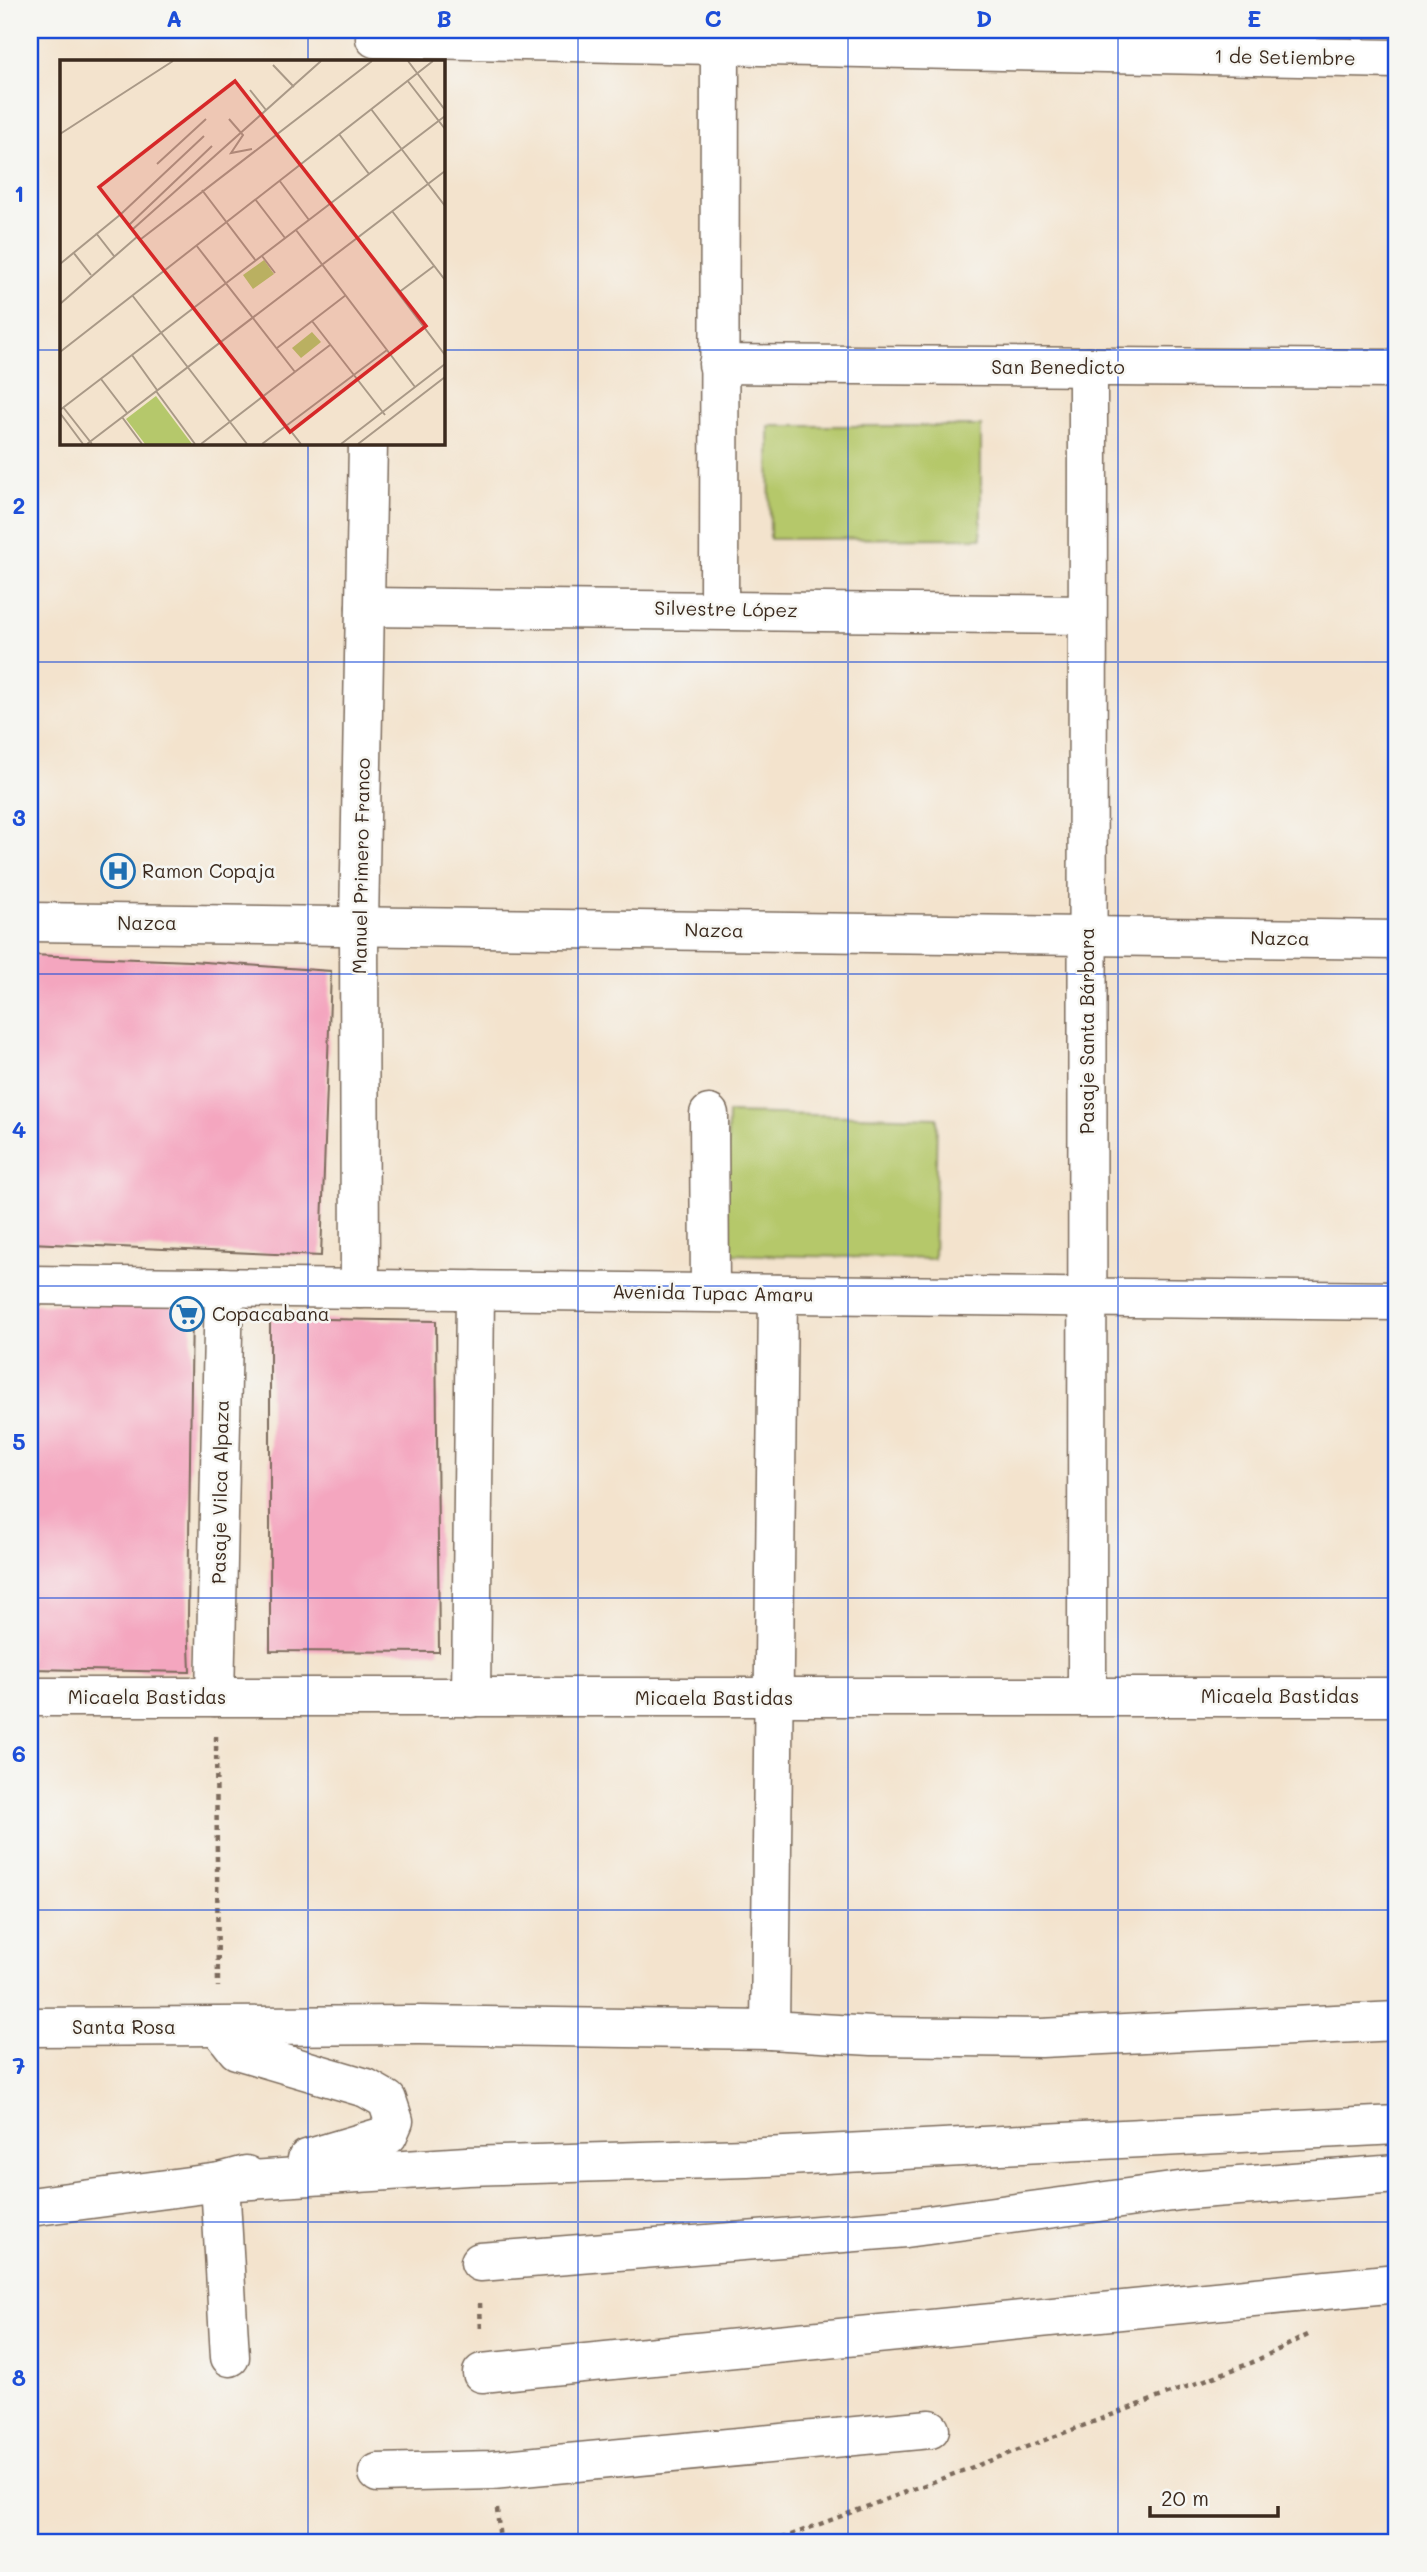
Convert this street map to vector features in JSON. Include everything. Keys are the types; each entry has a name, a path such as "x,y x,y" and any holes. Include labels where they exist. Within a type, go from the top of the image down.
{"street":[{"name":"1 de Setiembre","path":"375,43 720,38 1397,59"},
{"path":"719,609 720,38"},
{"name":"San Benedicto","path":"719,364 1397,369"},
{"name":"Pasaje Santa Bárbara","path":"1087,367 1087,1695"},
{"name":"Manuel Primero Franco","path":"360,1289 359,925 368,444"},
{"name":"Silvestre López","path":"365,607 1087,615"},
{"name":"Nazca","path":"30,922 1397,940"},
{"path":"709,1114 710,1292"},
{"name":"Avenida Tupac Amaru","path":"30,1285 1397,1301"},
{"name":"Pasaje Vilca Alpaza","path":"215,1697 224,1287"},
{"path":"471,1698 475,1290"},
{"path":"770,2030 778,1294"},
{"name":"Micaela Bastidas","path":"30,1697 1397,1697"},
{"name":"Santa Rosa","path":"30,2027 419,2025 770,2030 872,2036 1041,2038 1397,2021"},
{"path":"219,2027 237,2050 366,2088 387,2099 394,2121 388,2135 365,2144 220,2182"},
{"path":"30,2207 220,2182 467,2166 747,2158 1397,2125"},
{"path":"480,2262 906,2228 1187,2190 1397,2174"},
{"path":"220,2182 230,2357"},
{"path":"482,2373 1397,2283"},
{"path":"378,2473 492,2470 930,2429"}],"path":[{"path":"215,1697 219,2027"},
{"path":"772,2542 1251,2363 1312,2333"}],"green space":[{"path":"769,426 981,426 981,538 770,539"},
{"path":"728,1113 937,1118 934,1259 725,1254"}],"building":[{"path":"30,955 191,961 331,971 321,1256 30,1243"},
{"path":"30,1304 192,1306 188,1617 190,1672 30,1669"},
{"path":"270,1318 436,1321 439,1652 270,1651"}],"place":[{"name":"Ramon Copaja","path":"118,871"},
{"name":"Copacabana","path":"187,1314"}]}
